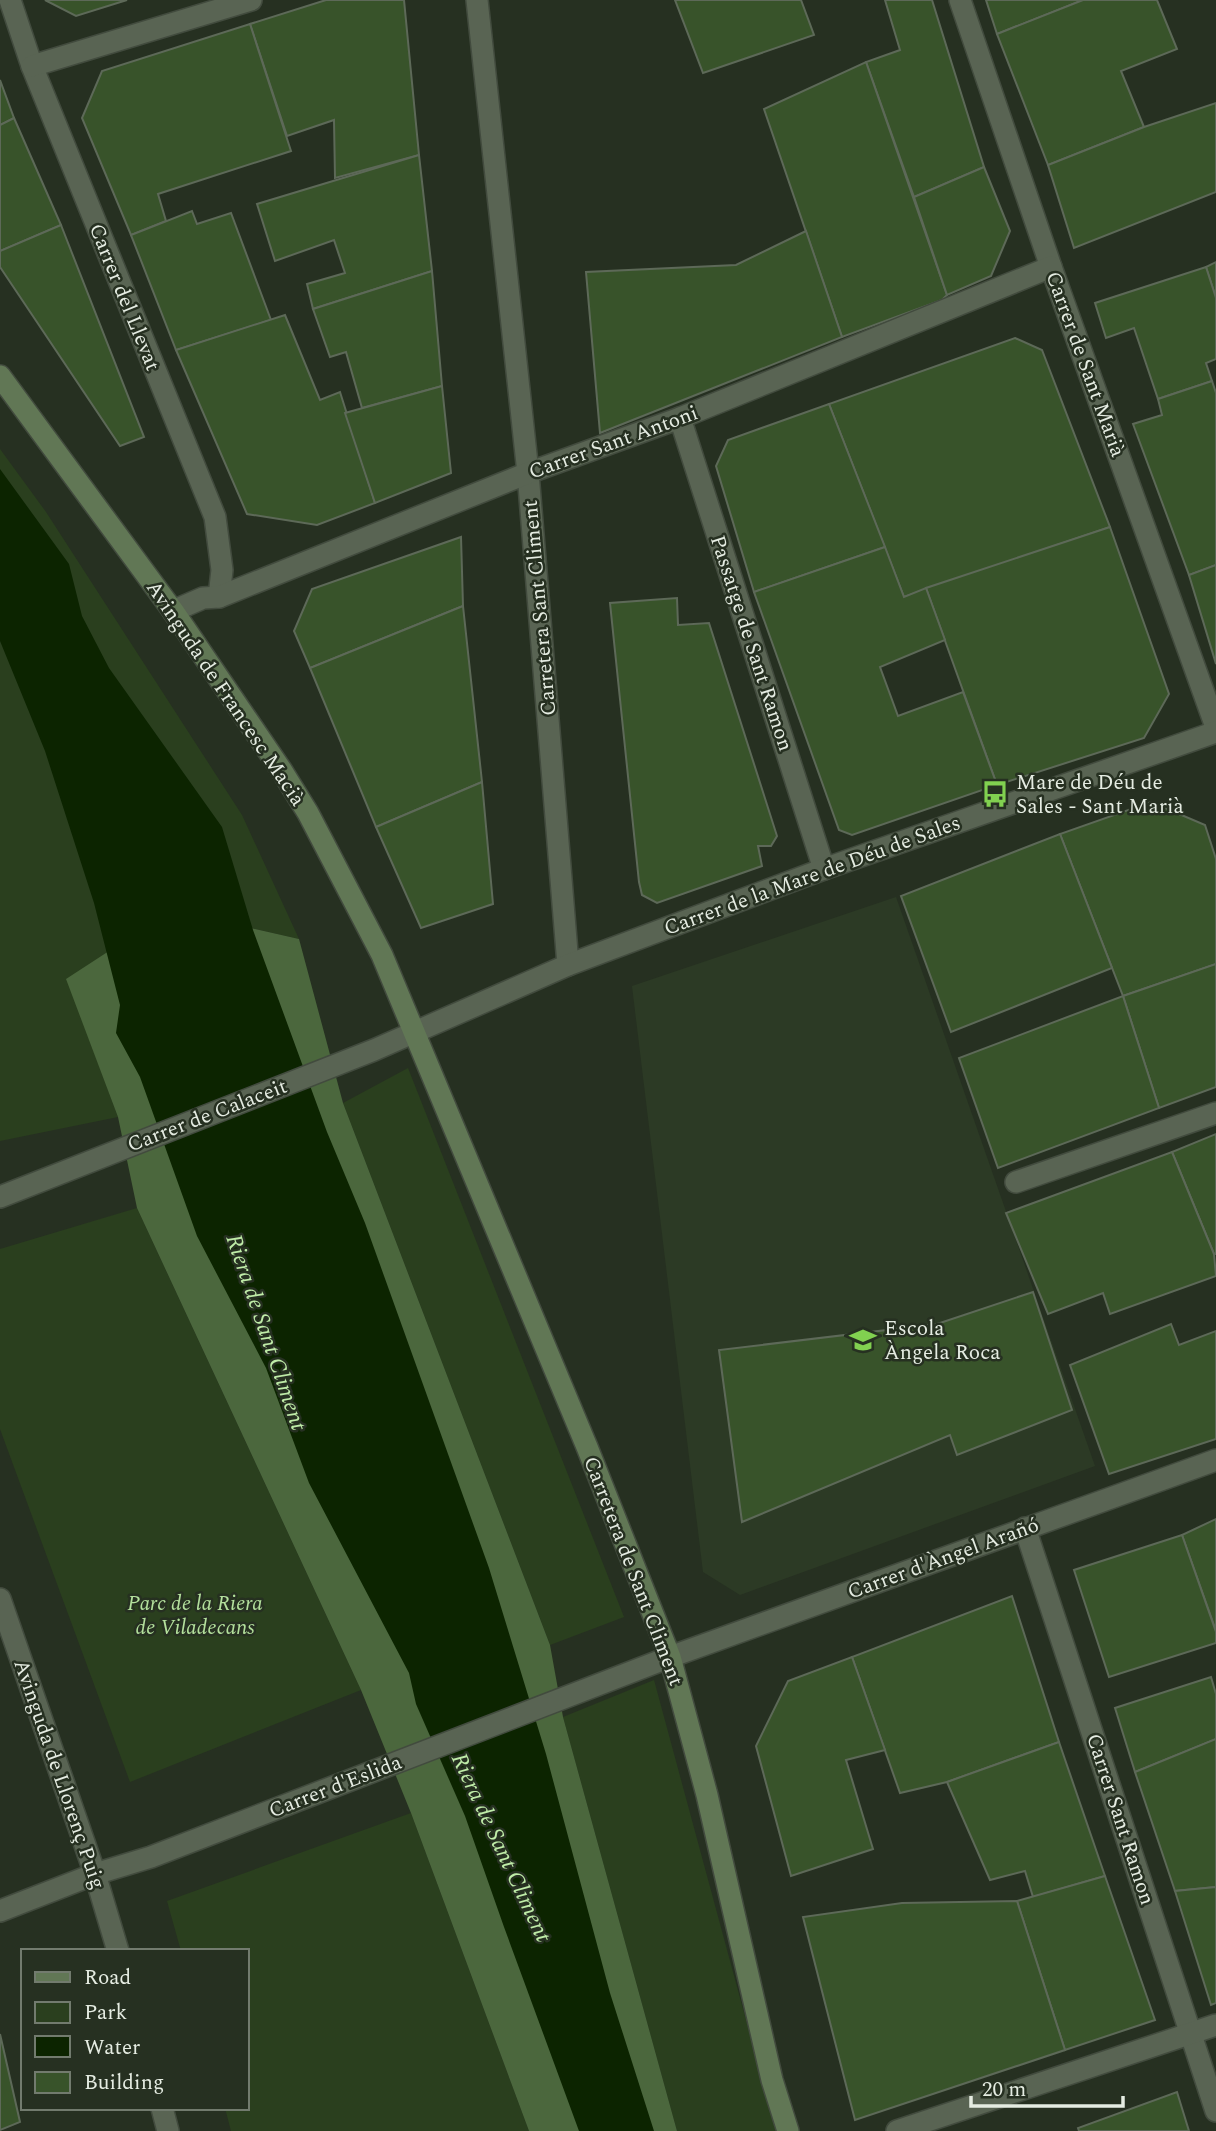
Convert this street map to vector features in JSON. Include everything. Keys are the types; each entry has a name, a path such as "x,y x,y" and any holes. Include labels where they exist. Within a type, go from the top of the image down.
{"street":[{"name":"Carrer del Llevat","path":"10,0 32,66 215,517 222,570 219,597"},
{"path":"32,66 251,0"},
{"name":"Carretera Sant Climent","path":"477,0 528,473 568,965"},
{"name":"Carrer de Sant Marià","path":"960,0 1051,267 1216,730"},
{"name":"Carrer Sant Antoni","path":"173,611 203,598 219,597 528,473 680,418 1051,267"},
{"name":"Avinguda de Francesc Macià","path":"0,376 173,611 282,771 308,813 382,955 414,1033"},
{"name":"Passatge de Sant Ramon","path":"680,418 824,869"},
{"name":"Carrer de la Mare de Déu de Sales","path":"414,1033 568,965 824,869 1216,730"},
{"name":"Carrer de Calaceit","path":"0,1197 414,1033"},
{"name":"Carretera de Sant Climent","path":"414,1033 587,1447 670,1657 707,1796 772,2080 788,2131"},
{"path":"1016,1182 1216,1113"},
{"name":"Carrer d'Àngel Arañó","path":"670,1657 1216,1460"},
{"name":"Carrer Sant Ramon","path":"1025,1528 1216,2111"},
{"name":"Avinguda de Llorenç Puig","path":"0,1599 95,1874 117,1949"},
{"name":"Carrer d'Eslida","path":"0,1911 95,1874 151,1857 670,1657"},
{"path":"897,2131 1216,2025"},
{"path":"163,2110 168,2131"}],"shaded area":[{"name":"Escola Àngela Roca","path":"896,897 1095,1466 740,1595 703,1572 632,986"},
{"path":"172,910 299,939 343,1103 550,1645 563,1717 677,2131 529,2131 411,1813 361,1690 137,1208 118,1117 66,979"}],"green space":[{"path":"0,449 46,512 242,815 299,939 172,910 67,979 118,1117 0,1141"},
{"path":"408,1068 624,1617 550,1645 343,1103"},
{"name":"Parc de la Riera de Viladecans","path":"137,1208 361,1690 130,1782 0,1429 0,1249"},
{"path":"654,1680 776,2131 677,2131 563,1717"},
{"path":"411,1813 529,2131 231,2131 226,2110 248,2110 248,1949 180,1949 167,1901"}],"water":[{"name":"Riera de Sant Climent","path":"0,469 69,564 82,616 109,668 222,827 253,930 327,1132 365,1223 489,1568 546,1754 610,1993 654,2131 579,2131 465,1816 416,1704 409,1673 309,1483 266,1368 197,1236 140,1077 116,1033 120,1005 94,903 45,751 0,641"}],"building":[{"path":"45,0 127,0 76,16"},
{"path":"326,0 404,0 419,155 335,178 334,120 287,136 250,24"},
{"path":"675,0 801,0 814,35 703,73"},
{"path":"885,0 932,0 984,167 914,197 866,62 900,50"},
{"path":"986,0 1083,0 997,34"},
{"path":"1083,0 1157,0 1177,49 1121,71 1144,127 1048,165 997,34"},
{"path":"250,24 291,151 158,194 166,221 131,235 82,118 102,71"},
{"path":"866,62 947,295 942,300 842,337 764,109"},
{"path":"0,80 14,118 0,125"},
{"path":"1216,103 1216,192 1074,248 1048,165 1144,127"},
{"path":"14,118 61,225 0,251 0,125"},
{"path":"419,155 432,271 313,309 307,284 345,273 334,240 275,261 257,204"},
{"path":"984,167 1010,231 991,276 947,295 914,197"},
{"path":"192,211 197,224 231,213 271,320 176,350 131,235"},
{"path":"61,225 144,437 120,446 0,267 0,251"},
{"path":"806,231 842,337 600,433 586,272 736,265"},
{"path":"1216,262 1216,298 1206,267"},
{"path":"1206,267 1216,298 1216,359 1206,363 1212,381 1158,399 1134,328 1106,338 1095,303"},
{"path":"432,271 442,386 362,408 346,352 330,357 313,309"},
{"path":"285,315 320,400 340,392 375,503 317,525 247,514 176,350"},
{"path":"1015,338 1042,350 1110,527 904,597 829,404"},
{"path":"1212,381 1216,393 1216,565 1189,575 1133,424 1162,415 1158,399"},
{"path":"442,386 451,473 375,503 345,413"},
{"path":"829,404 885,547 754,592 716,466 728,440"},
{"path":"1110,527 1169,694 1144,738 997,785 926,588"},
{"path":"461,537 463,606 310,668 294,631 312,589"},
{"path":"885,547 904,597 926,588 945,640 880,667 898,716 963,692 997,785 852,835 839,830 754,592"},
{"path":"1216,565 1216,664 1189,575"},
{"path":"677,598 678,625 709,623 777,836 771,846 758,846 762,866 657,903 642,895 639,882 610,603"},
{"path":"463,606 482,782 376,827 310,668"},
{"path":"482,782 493,904 421,928 376,827"},
{"path":"1151,802 1205,825 1216,859 1216,964 1123,996 1060,834"},
{"path":"1060,834 1112,968 951,1032 901,896"},
{"path":"1216,964 1216,1087 1159,1108 1123,996"},
{"path":"1123,996 1159,1108 998,1168 959,1058"},
{"path":"1216,1134 1216,1254 1214,1254 1172,1152"},
{"path":"1172,1152 1214,1254 1216,1276 1110,1314 1103,1293 1048,1314 1006,1213"},
{"path":"1033,1292 1072,1410 957,1455 950,1435 742,1522 719,1350 937,1324"},
{"path":"1171,1324 1179,1345 1216,1331 1216,1439 1109,1474 1070,1365"},
{"path":"1216,1519 1216,1628 1215,1628 1182,1535"},
{"path":"1182,1535 1216,1632 1216,1643 1109,1677 1074,1570"},
{"path":"1012,1596 1059,1742 947,1782 900,1793 852,1657"},
{"path":"852,1657 885,1750 846,1760 873,1849 791,1876 756,1746 788,1681"},
{"path":"1211,1677 1216,1694 1216,1739 1135,1772 1115,1708"},
{"path":"1216,1739 1216,1887 1175,1891 1135,1772"},
{"path":"1059,1742 1105,1876 1033,1897 1025,1871 990,1880 947,1782"},
{"path":"1105,1876 1155,2020 1065,2050 1017,1901"},
{"path":"1216,1887 1216,2003 1211,2005 1175,1891"},
{"path":"1017,1901 1065,2050 855,2120 803,1917 902,1903"},
{"path":"0,2034 20,2122 0,2130"},
{"path":"1177,2092 1189,2131 1079,2131 1078,2128"}],"place":[{"name":"Mare de Déu de Sales - Sant Marià","path":"995,794"},
{"name":"Escola Àngela Roca","path":"863,1340"}]}
